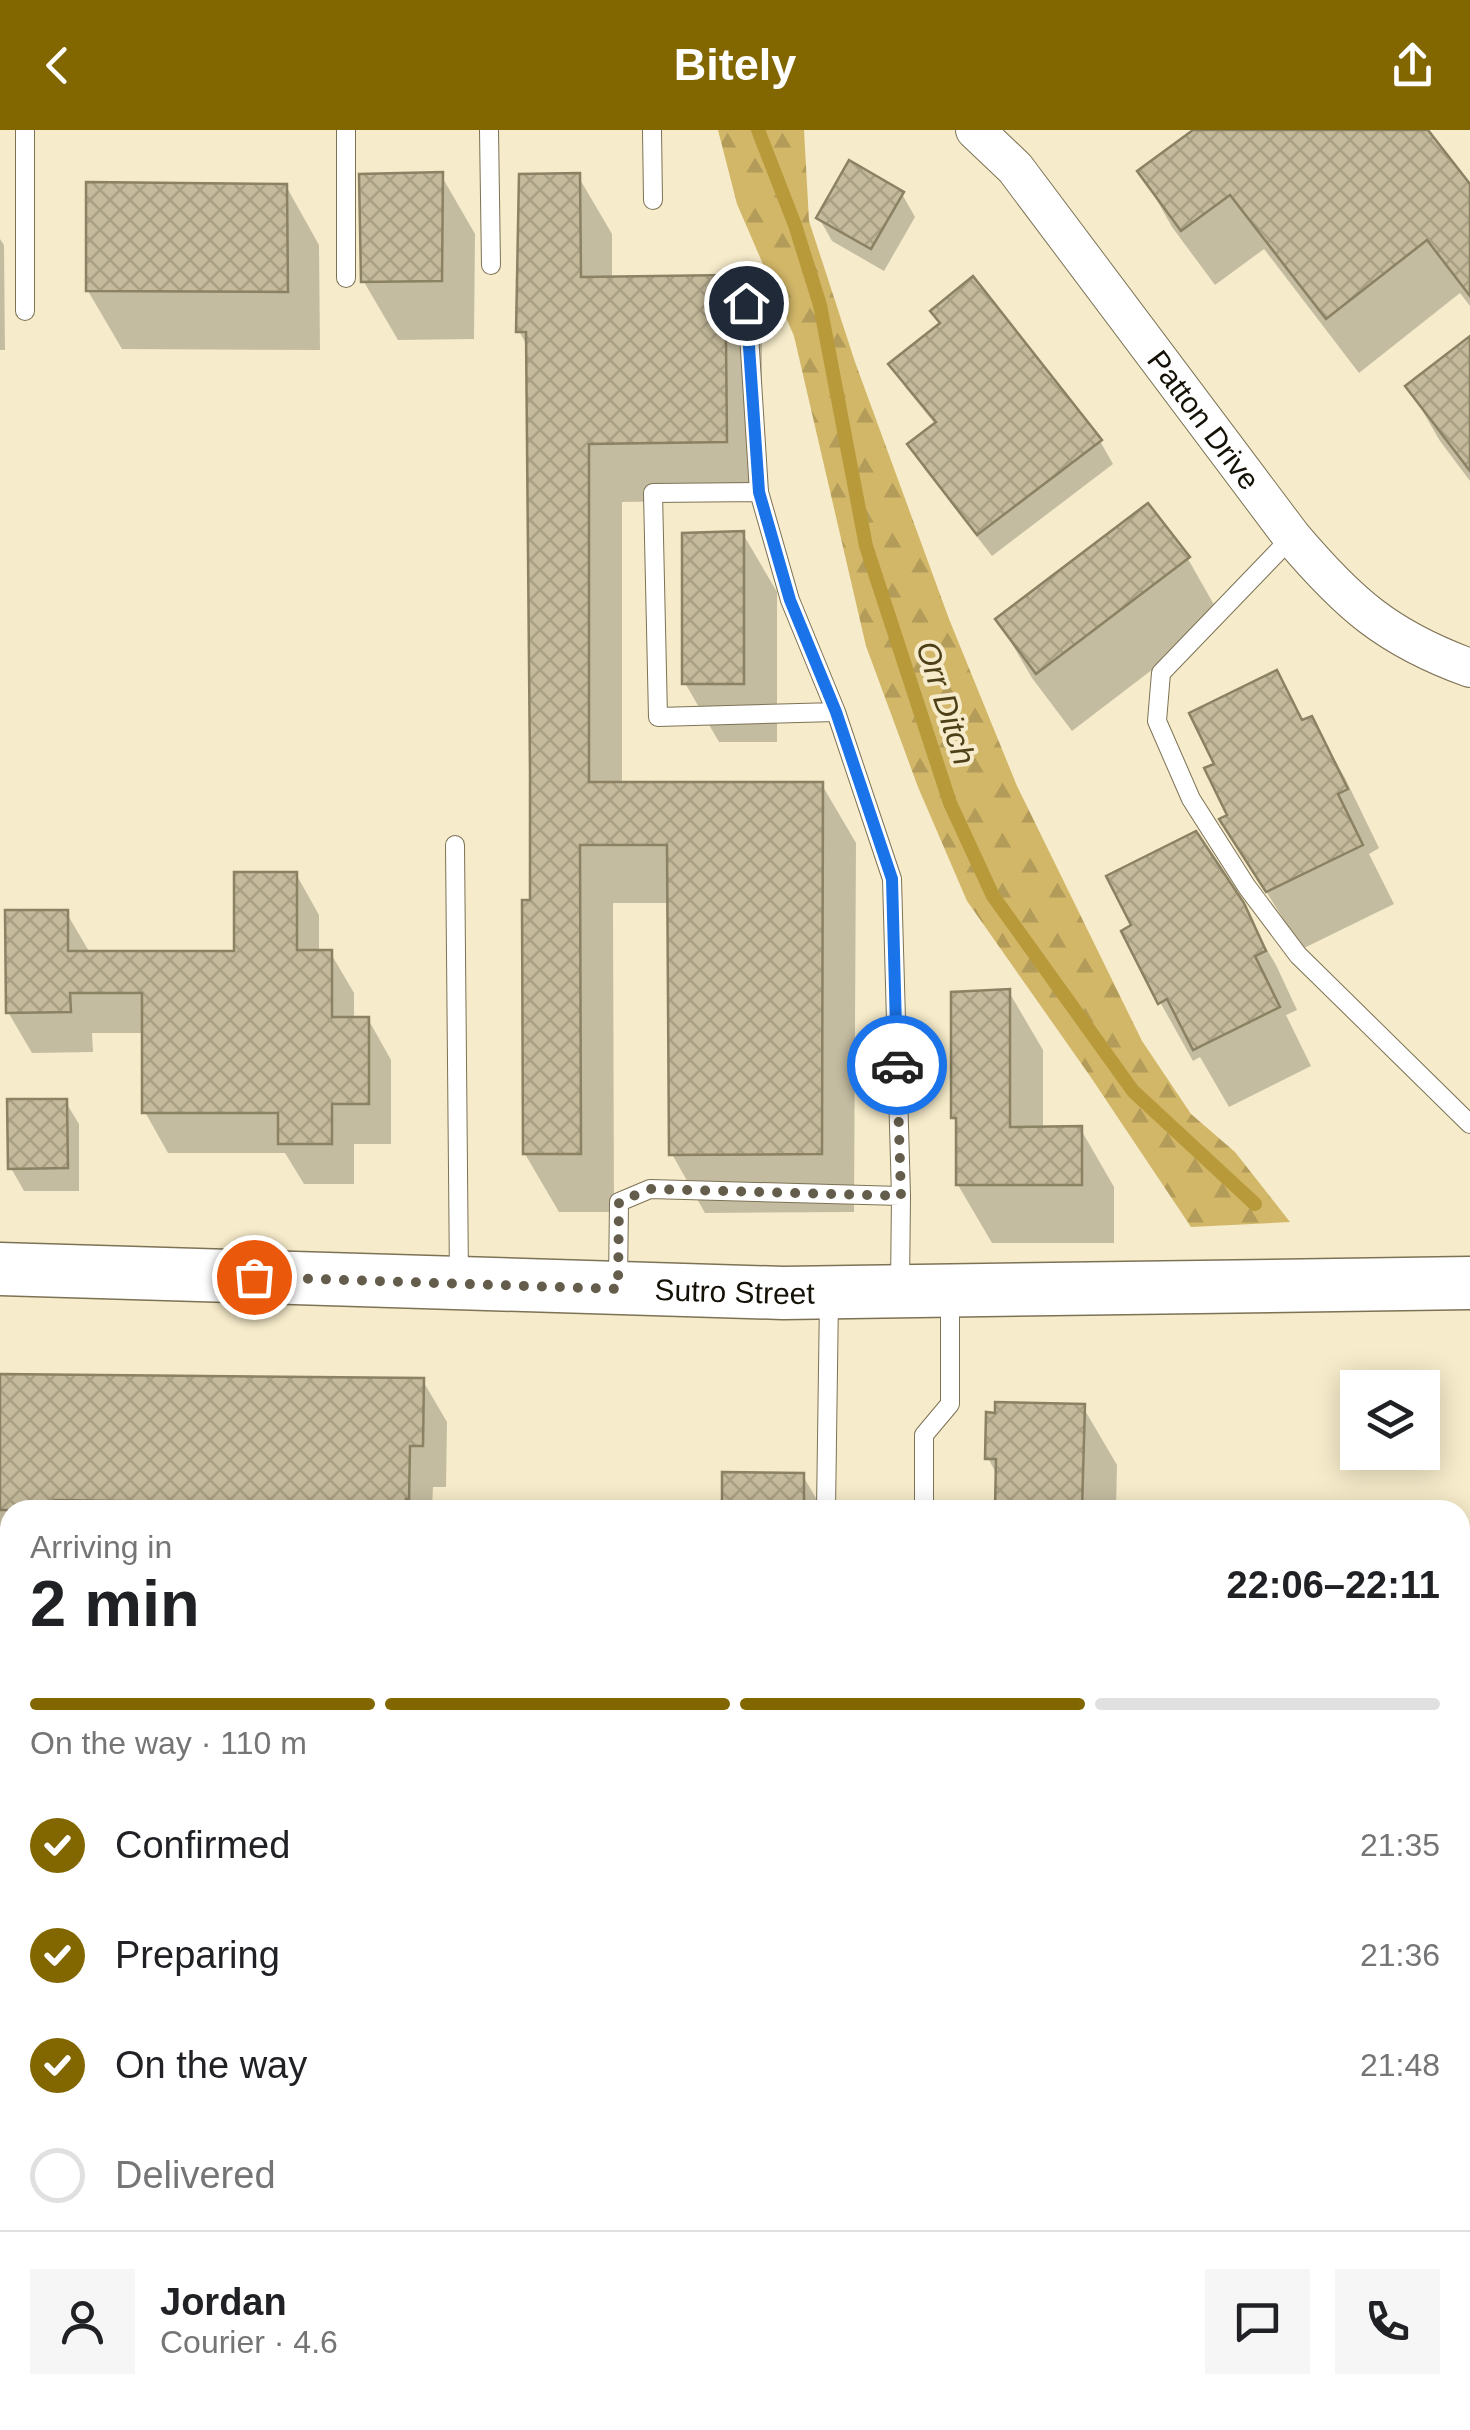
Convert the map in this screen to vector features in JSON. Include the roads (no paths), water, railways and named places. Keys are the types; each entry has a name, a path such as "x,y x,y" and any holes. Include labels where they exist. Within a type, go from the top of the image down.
{"main road":[{"name":"Sutro Street","path":"0,1269 829,1293 1470,1284"}],"street":[{"name":"Patton Drive","path":"975,130 1015,168 1292,538 1332,584 1372,619 1427,652 1470,668"}],"lane":[{"path":"25,130 25,311"},
{"path":"346,130 346,278"},
{"path":"489,130 490,265"},
{"path":"652,130 654,200"},
{"path":"746,303 759,492 790,600 836,712 892,879 901,1196 950,1404 924,1435 924,1500"},
{"path":"759,492 654,492 658,717 836,712"},
{"path":"1292,538 1161,672 1157,721 1191,799 1247,887 1298,955 1470,1124"},
{"path":"455,845 459,1285"},
{"path":"618,1289 619,1202 650,1189 901,1196"},
{"path":"826,1500 829,1293"}],"waterway":[{"name":"Orr Ditch","path":"758,130 795,225 820,305 866,546 950,803 993,896 1133,1091 1255,1204"}]}
